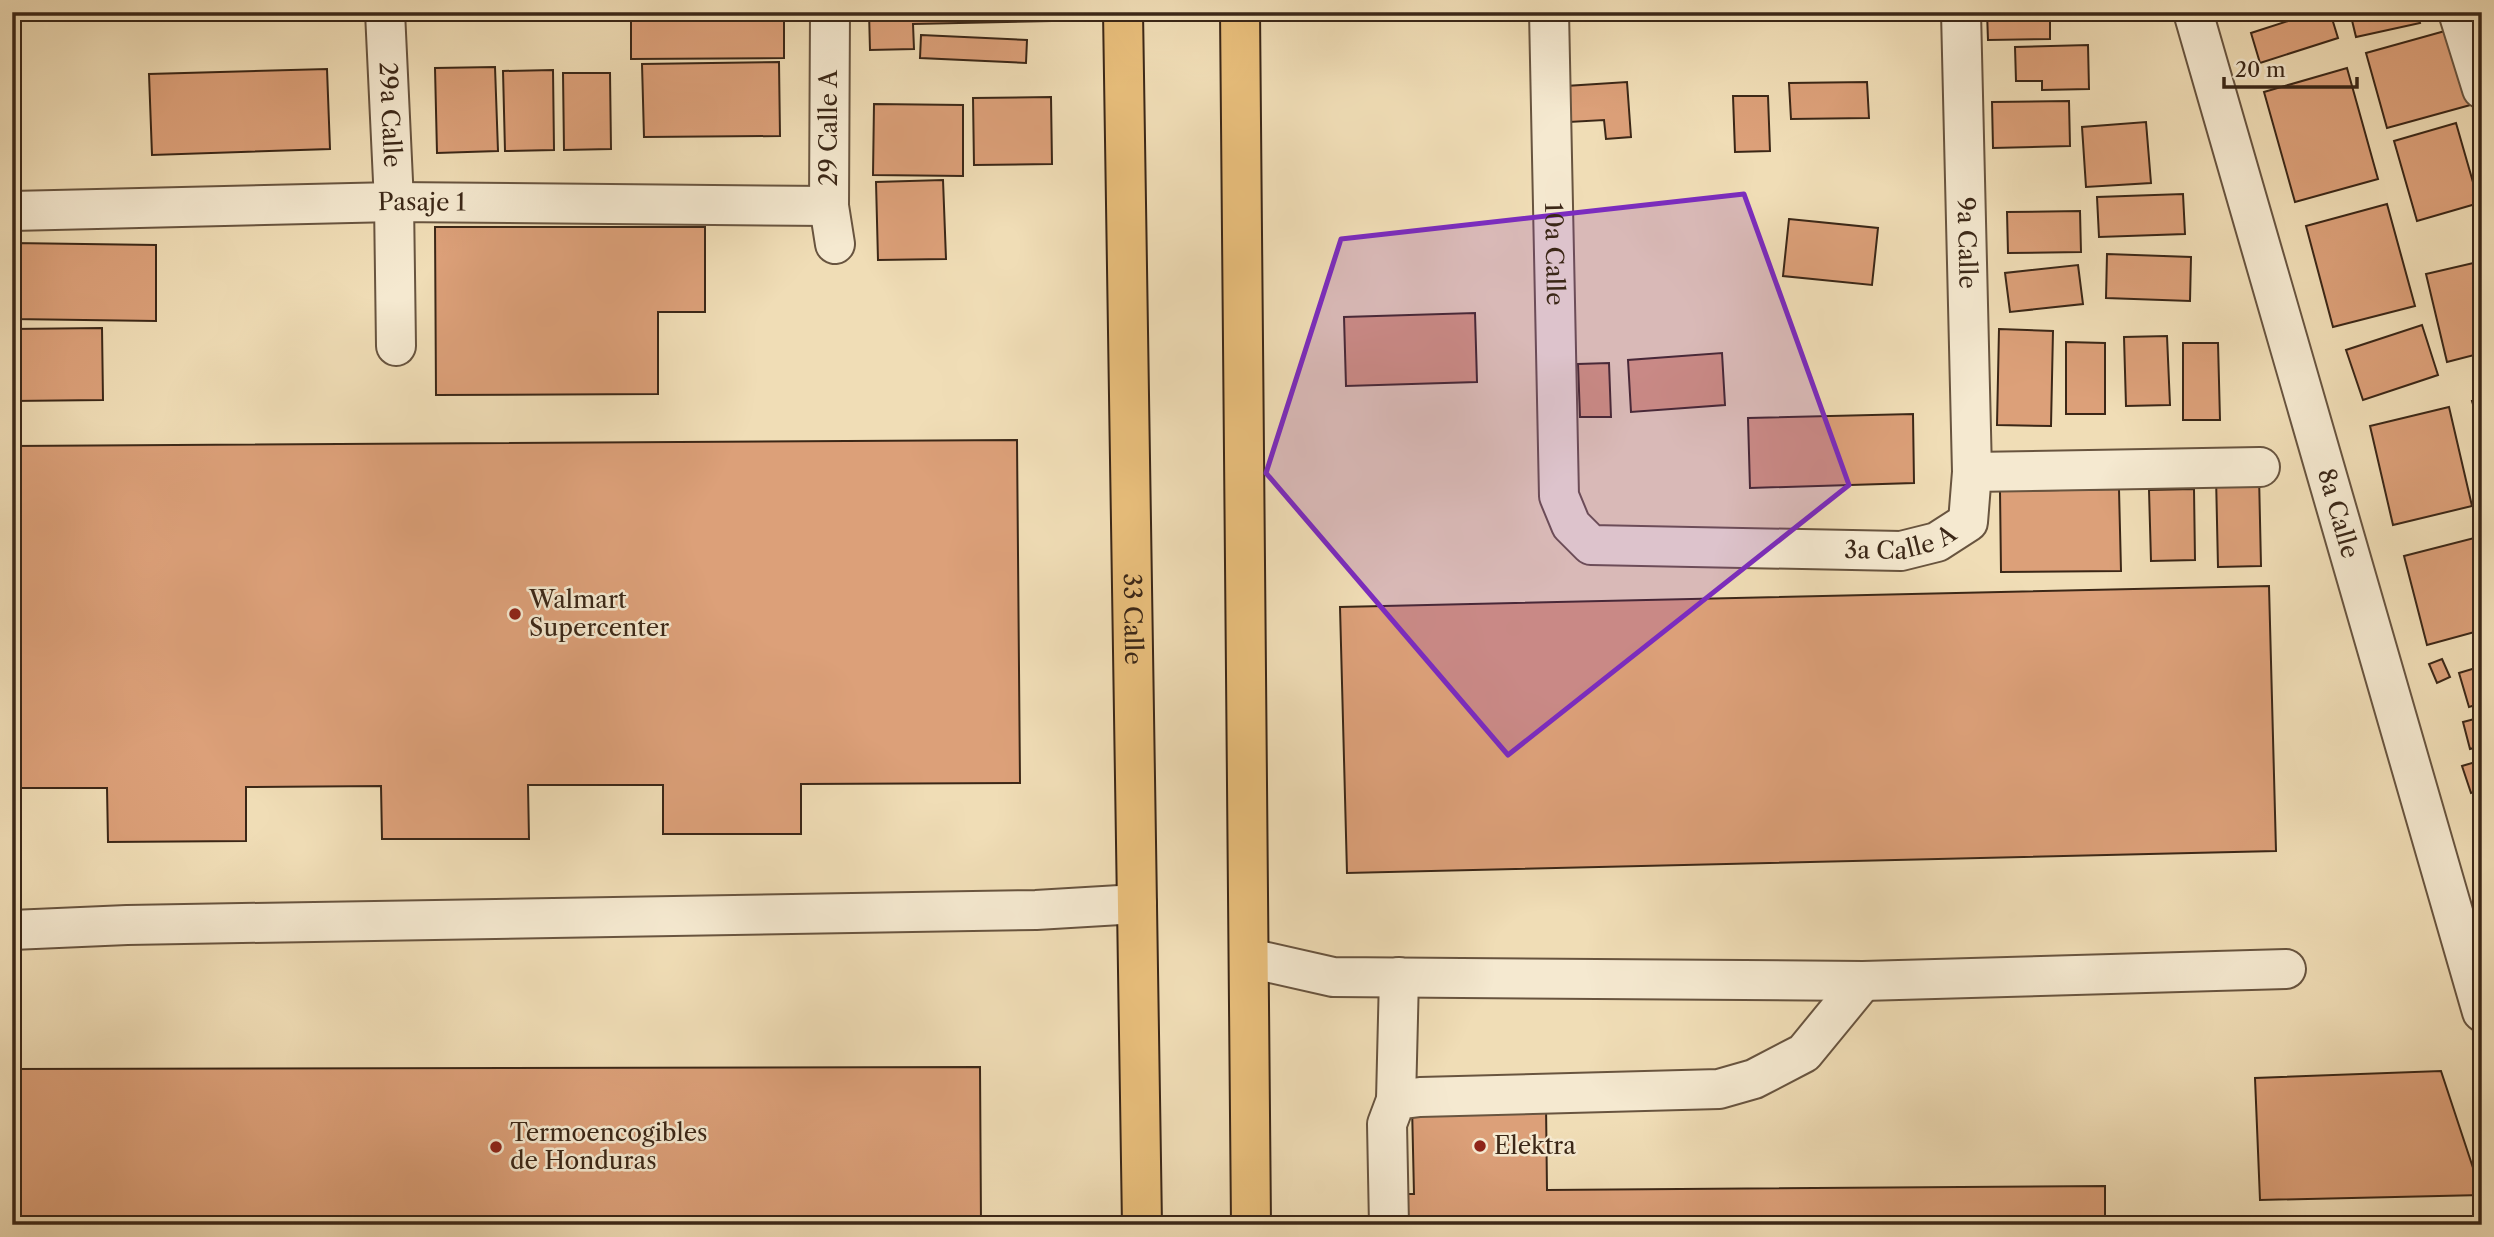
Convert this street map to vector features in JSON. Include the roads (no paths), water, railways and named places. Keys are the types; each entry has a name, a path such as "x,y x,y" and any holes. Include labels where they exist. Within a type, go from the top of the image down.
{"main road":[{"name":"33 Calle","path":"1122,12 1142,1225"},
{"path":"1240,12 1251,1225"}],"street":[{"name":"29a Calle","path":"385,12 394,202 396,345"},
{"name":"29 Calle A","path":"830,12 829,206 835,244"},
{"name":"10a Calle","path":"1549,12 1559,495"},
{"name":"9a Calle","path":"1961,12 1972,472"},
{"name":"8a Calle","path":"2193,12 2482,1012"},
{"path":"2458,12 2482,89"},
{"name":"Pasaje 1","path":"12,211 394,202 829,206"},
{"path":"1972,472 2260,467"},
{"name":"3a Calle A","path":"1559,495 1572,526 1591,545 1901,551 1937,542 1968,522 1972,472"},
{"path":"12,930 141,925 1036,910 1137,904"},
{"path":"1249,958 1333,977 1863,981 2286,969"},
{"path":"1389,1225 1387,1124 1396,1100 1399,977"},
{"path":"1396,1100 1420,1097 1719,1089 1754,1079 1804,1053 1863,981"}],"place":[{"name":"Walmart Supercenter","path":"515,614"},
{"name":"Elektra","path":"1480,1146"},
{"name":"Termoencogibles de Honduras","path":"496,1147"}]}
